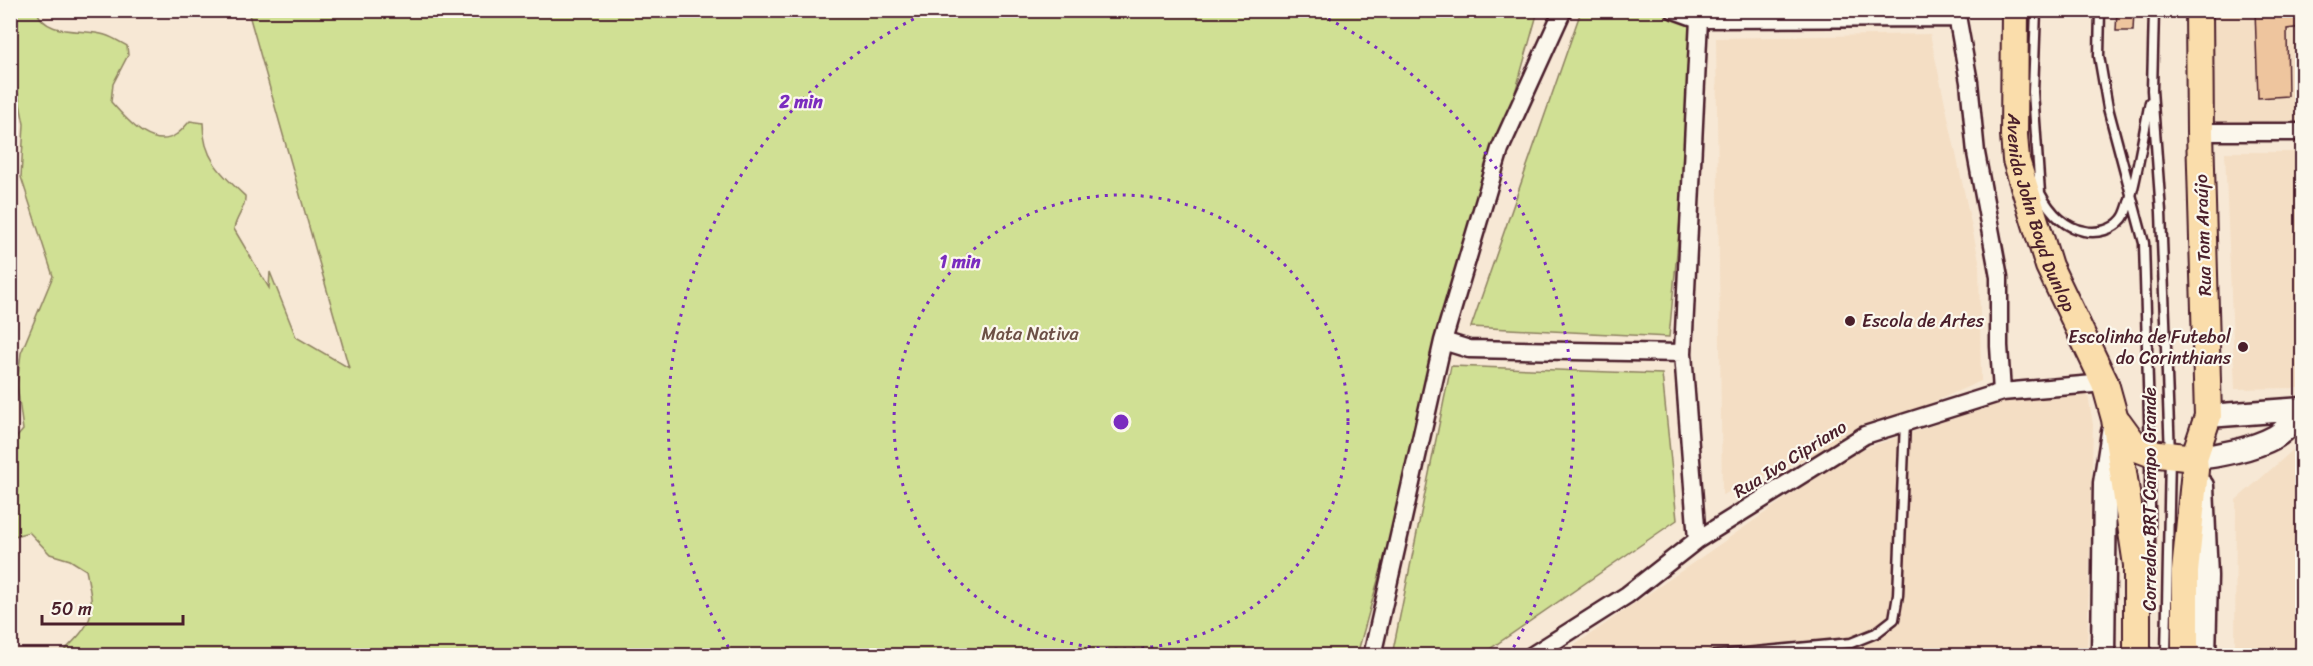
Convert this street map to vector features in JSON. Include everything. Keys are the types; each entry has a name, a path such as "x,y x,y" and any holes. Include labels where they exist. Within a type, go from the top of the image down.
{"main road":[{"name":"Avenida John Boyd Dunlop","path":"2015,10 2014,135 2016,160 2049,266 2104,383 2115,419 2137,565 2137,656"},
{"name":"Rua Tom Araújo","path":"2177,459 2208,416 2199,10"},
{"path":"2115,419 2137,448 2177,459 2185,572 2185,656"}],"street":[{"path":"1372,656 1443,340 1500,149 1563,10"},
{"path":"1674,10 1699,19 1956,14 1969,82 1976,153 1999,277 2001,392"},
{"path":"1697,540 1683,353 1699,19"},
{"path":"2200,132 2302,132"},
{"path":"1443,340 1469,348 1683,353"},
{"name":"Rua Ivo Cipriano","path":"1531,656 1627,594 1697,540 1865,435 2001,392 2104,383"},
{"path":"2177,459 2211,456 2240,449 2276,436 2302,410"},
{"path":"2208,416 2302,410"},
{"path":"2103,656 2105,483 2115,419"},
{"path":"2177,459 2202,487 2206,576 2204,656"}],"lane":[{"name":"Corredor BRT Campo Grande","path":"2036,10 2034,103 2040,193 2048,207 2064,223 2082,231 2097,233 2114,226 2123,219 2131,193 2152,90"},
{"name":"Corredor BRT Campo Grande","path":"2100,10 2099,56 2108,108 2144,243 2177,459 2150,585"},
{"path":"2152,90 2154,10"},
{"name":"Corredor BRT Campo Grande","path":"2152,90 2177,459 2166,656"},
{"path":"1712,656 1851,644 1876,633 1893,619 1899,595 1905,422"}],"shaded area":[{"path":"2214,11 2302,11 2302,121 2213,123"},
{"name":"Escola de Artes","path":"1930,34 1979,260 1981,381 1722,495 1716,38"},
{"path":"2225,152 2302,152 2302,388 2235,389"},
{"path":"2088,394 2093,425 2087,655 1559,656 1851,453 2010,399"},
{"path":"2302,442 2302,655 2235,655 2236,500"}],"green space":[{"name":"Mata Nativa","path":"11,11 37,11 48,25 66,30 105,35 127,46 128,55 113,84 111,102 140,131 158,139 168,138 179,133 190,121 203,123 206,146 210,156 228,180 245,196 244,205 234,229 269,288 270,272 296,337 349,368 248,11 1538,11 1357,655 60,655 80,634 90,617 91,599 86,570 70,560 50,554 29,532 11,537 11,444 23,430 17,385 21,353 53,276 21,177 24,124 11,58"},
{"path":"1581,11 1656,11 1699,19 1669,337 1471,327"},
{"path":"1451,366 1662,374 1677,520 1481,655 1392,655"}],"building":[{"path":"2117,10 2134,10 2133,31 2116,31"},
{"path":"2255,10 2302,10 2302,27 2287,29 2288,96 2258,98"}],"place":[{"name":"Escola de Artes","path":"1850,321"},
{"name":"Escolinha de Futebol do Corinthians","path":"2243,347"}]}
